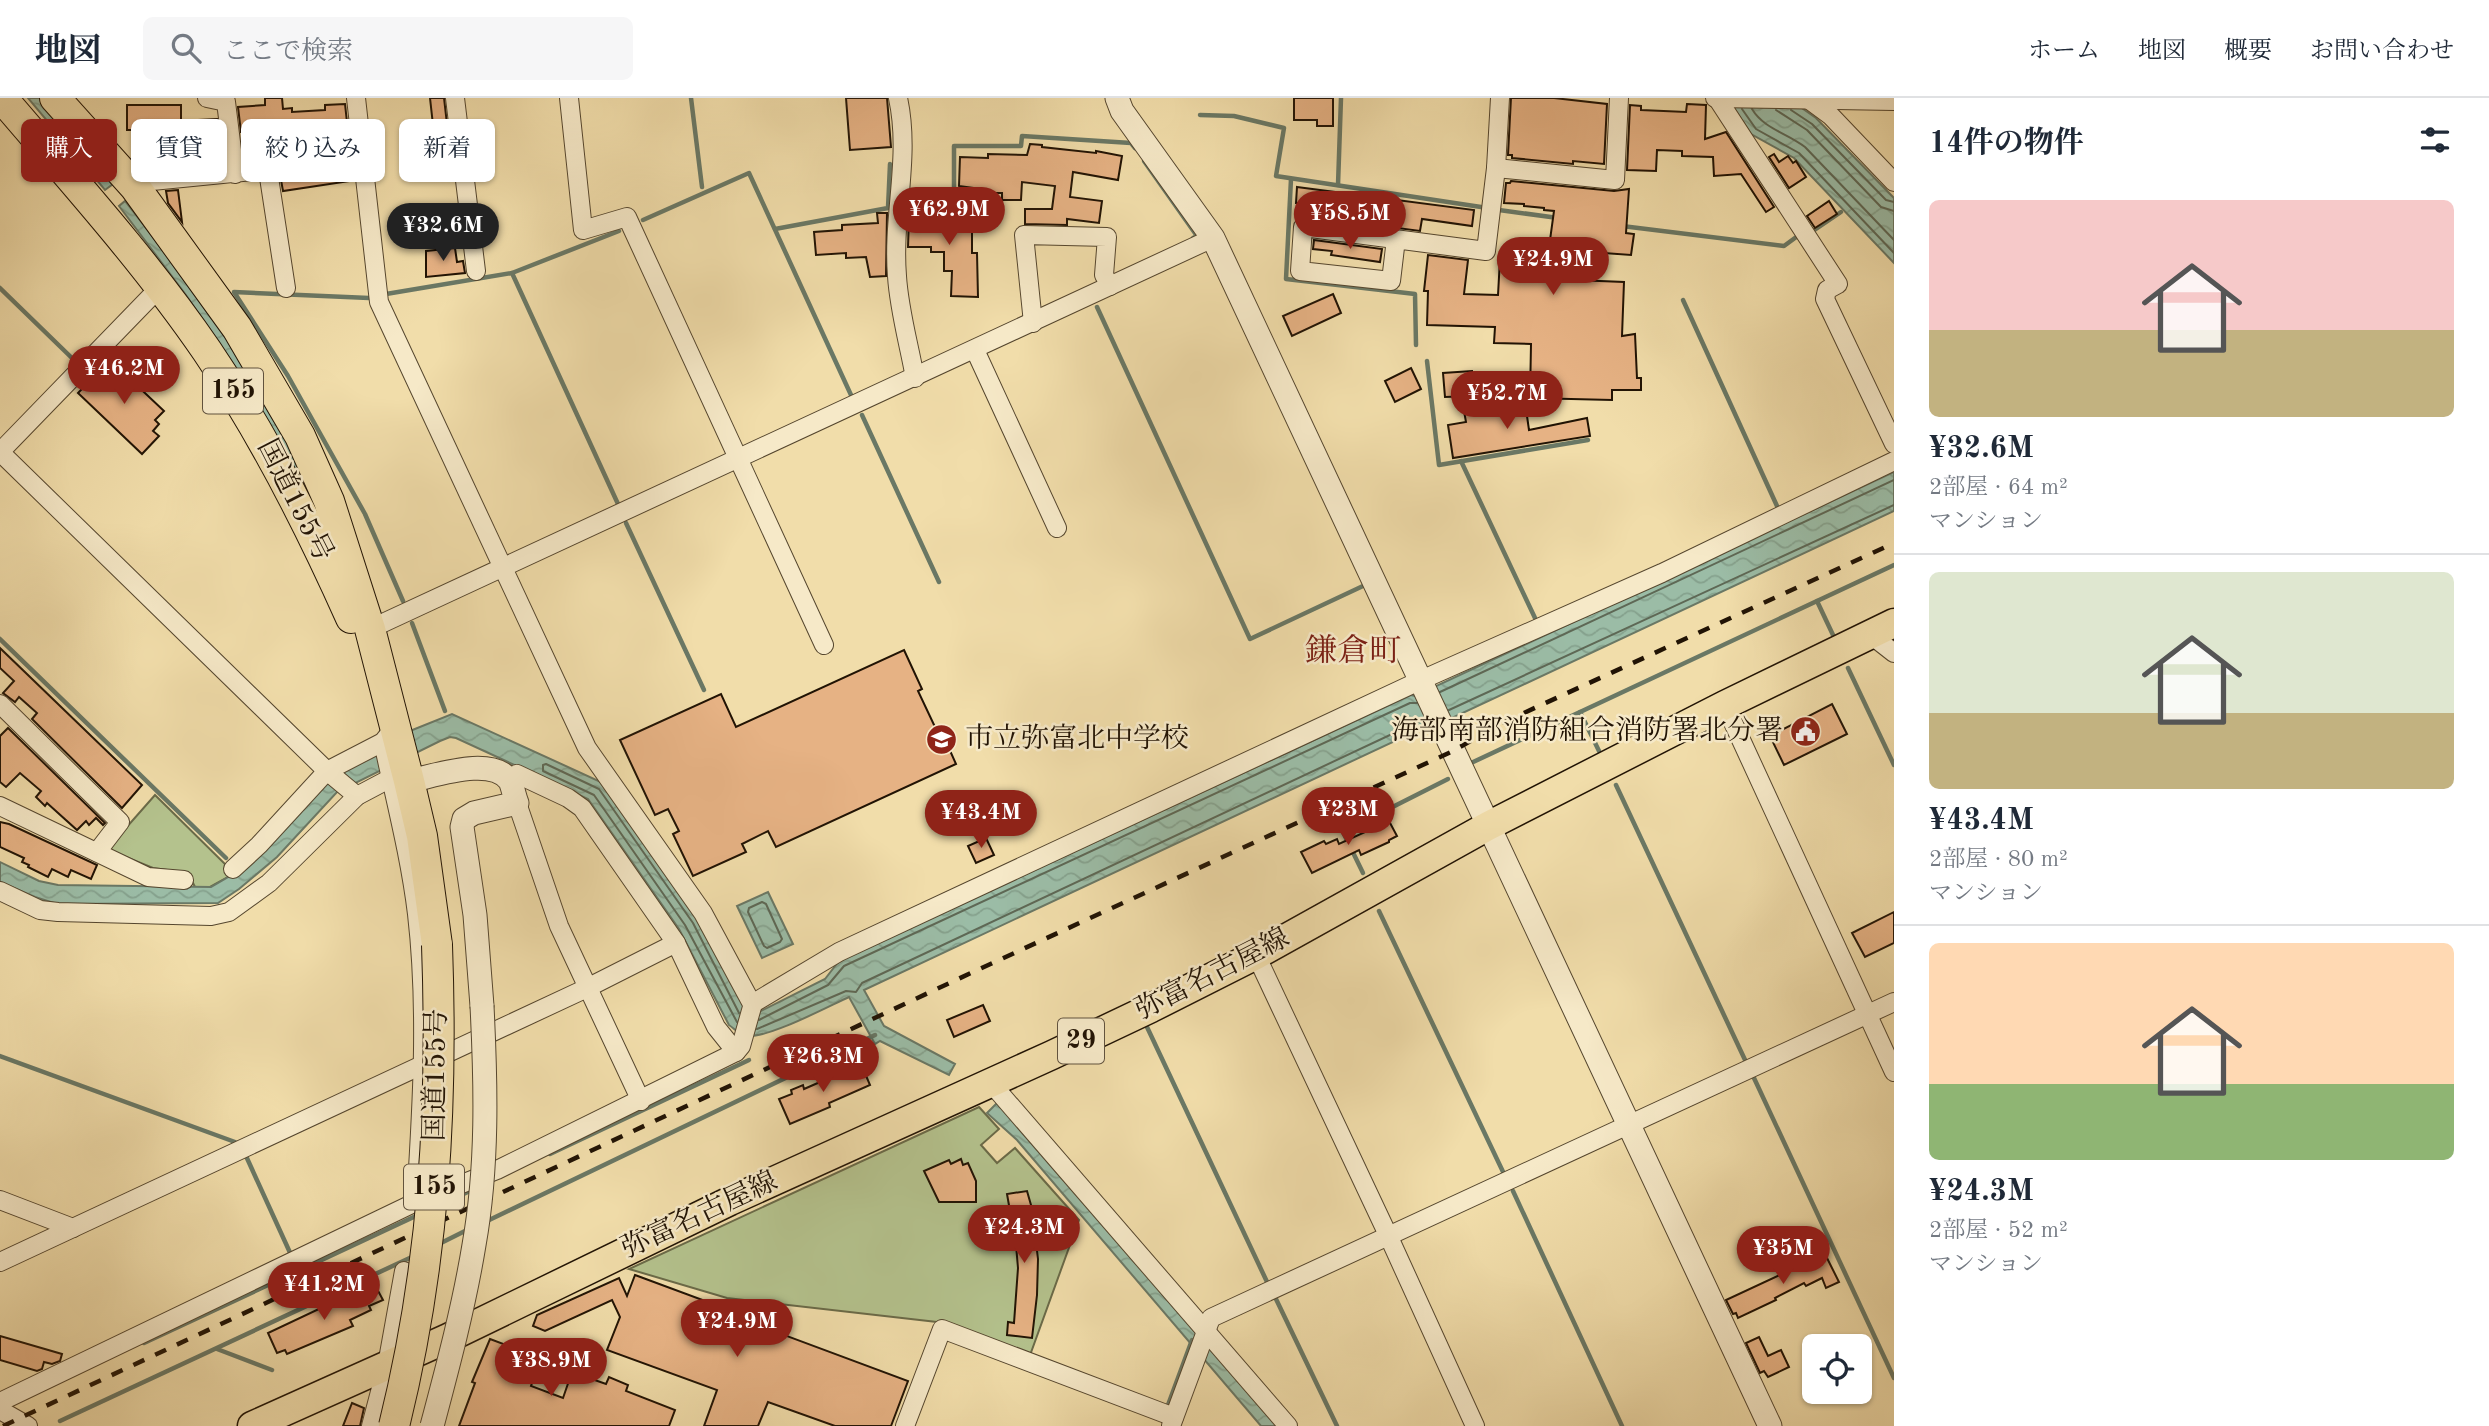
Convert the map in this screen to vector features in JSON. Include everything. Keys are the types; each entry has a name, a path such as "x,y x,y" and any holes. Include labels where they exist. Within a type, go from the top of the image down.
{"highway":[{"name":"国道155号","path":"2,98 113,228 206,349 260,433 334,581 392,734"},
{"name":"国道155号","path":"55,98 135,187 237,328 300,436 329,501 370,629 402,775 422,836 437,945 440,1033 436,1162 425,1271 394,1426"}],"main road":[{"name":"弥富名古屋線","path":"252,1426 387,1365 730,1201 1114,1025 1256,955 1488,826 1725,705 1882,629"}],"street":[{"path":"207,98 226,102 235,174"},
{"path":"356,98 358,119"},
{"path":"456,98 476,271"},
{"path":"569,98 583,230 627,217 824,645"},
{"path":"898,98 903,119 904,154 897,217 897,276 915,377"},
{"path":"1117,98 1122,111 1213,238 1770,1426"},
{"path":"1396,239 1391,281 1300,271 1303,227 1396,239 1486,251 1496,168 1500,98"},
{"path":"1496,168 1615,180 1619,98"},
{"path":"1719,98 1894,101"},
{"path":"1719,98 1838,284 1827,290 1825,299 1894,444"},
{"path":"1808,99 1831,116 1894,181"},
{"path":"135,187 152,181 241,173"},
{"path":"270,182 286,288"},
{"path":"366,182 380,302 587,748 703,913 752,1006"},
{"path":"1033,323 1024,235 1107,237 1104,275 1110,286"},
{"path":"370,629 1213,238"},
{"path":"159,288 0,452 327,771 357,796"},
{"path":"975,350 1057,528"},
{"path":"0,1402 416,1202 497,1170 641,1101 739,1046 752,1006 839,952 1422,686 1894,461"},
{"path":"1882,629 1894,653"},
{"path":"0,704 120,822 97,852"},
{"path":"1725,705 1894,1072"},
{"path":"233,869 259,845 327,771 392,734"},
{"path":"0,891 40,910 58,912 211,916 229,912 269,883 357,796 402,775 488,768 499,772 513,792 559,926 641,1101"},
{"path":"432,1426 464,1299 475,1242 483,1160 485,1096 482,1006 475,915 462,827 464,819 513,792 517,774 568,798 582,808 676,943 716,1027 739,1046"},
{"path":"402,775 409,863 417,915 424,1063 416,1202"},
{"path":"0,806 148,877 184,880"},
{"path":"0,1262 587,988 676,943"},
{"path":"1256,955 1475,1426"},
{"path":"905,1426 942,1329 1172,1422 1211,1318 1894,1002"},
{"path":"991,1083 1288,1426"},
{"path":"0,1200 73,1227"},
{"path":"371,1426 387,1365 404,1271"},
{"path":"0,1410 28,1426"}],"shaded area":[{"path":"155,795 227,866 230,876 210,887 195,887 188,873 153,868 111,851 110,846"},
{"path":"979,1107 999,1129 981,1145 997,1163 1015,1148 1079,1220 1029,1358 937,1322 727,1298 629,1269"}],"water":[{"path":"28,98 40,98 58,119 46,119"},
{"path":"1727,98 1796,104 1816,118 1894,198 1894,263 1794,158 1751,134"},
{"path":"98,182 113,184 105,190"},
{"path":"125,201 195,291 249,372 304,469 296,472 241,376 186,295 119,206"},
{"path":"1894,472 1894,511 1452,718 1446,717 864,990 884,1026 955,1064 949,1075 880,1041 875,1044 849,997 769,1032 747,1036 739,1033 729,1025 679,929 588,799 456,738 440,741 337,792 277,857 218,903 57,904 0,882 0,862 39,881 58,885 211,887 230,876 326,782 400,735 452,714 603,783 699,919 757,1013 825,979 839,961"},
{"path":"768,892 793,944 762,958 737,906"},
{"path":"998,1102 1278,1426 1261,1426 1017,1140 987,1113"}],"building":[{"path":"265,98 282,98 283,109 292,108 292,112 325,110 325,105 345,104 347,119 241,119 241,132 238,107 265,105"},
{"path":"430,98 444,98 446,119 432,119"},
{"path":"846,98 887,98 891,147 850,150"},
{"path":"1294,98 1333,98 1333,126 1317,126 1317,120 1294,120"},
{"path":"1511,98 1554,98 1607,104 1604,164 1512,158 1512,155 1508,155"},
{"path":"1687,104 1706,105 1705,139 1726,132 1774,207 1766,212 1741,174 1714,176 1713,157 1682,156 1682,151 1657,150 1656,171 1627,170 1630,105 1641,106 1641,110 1686,112"},
{"path":"127,105 181,105 181,119 131,119 131,130 127,130"},
{"path":"1030,144 1122,156 1118,180 1073,172 1070,197 1102,201 1099,223 1067,219 1067,225 1025,224 1025,209 1052,209 1055,186 1022,182 1021,200 1002,200 1002,193 988,193 989,190 959,186 960,157 988,158 988,154 1027,155"},
{"path":"1774,154 1779,162 1788,156 1793,163 1796,161 1806,177 1789,188 1769,157"},
{"path":"1511,181 1614,191 1629,189 1626,233 1634,234 1631,255 1577,251 1576,280 1624,282 1622,336 1635,334 1637,378 1641,378 1641,390 1612,390 1612,400 1530,398 1531,344 1494,343 1495,327 1427,325 1428,291 1424,291 1428,255 1468,260 1464,294 1498,295 1500,259 1547,262 1554,211 1524,204 1504,203 1506,183"},
{"path":"281,182 343,182 283,191"},
{"path":"1297,187 1474,210 1472,226 1422,219 1420,231 1359,223 1361,210 1296,203"},
{"path":"178,190 182,222 168,203 166,191"},
{"path":"1829,201 1837,214 1815,228 1807,216"},
{"path":"927,211 952,212 952,217 967,217 967,220 972,220 972,253 977,253 978,297 951,296 952,271 944,271 944,252 931,252 931,247 908,247 909,217 927,217"},
{"path":"877,213 887,213 886,276 870,277 866,257 846,258 846,253 816,255 814,232 842,230 842,225 878,223"},
{"path":"1314,240 1382,249 1380,262 1331,255 1332,251 1313,249"},
{"path":"455,248 457,262 463,261 465,273 426,277 426,251"},
{"path":"1333,294 1341,313 1292,336 1283,316"},
{"path":"110,360 164,411 155,420 159,424 153,431 159,436 142,454 78,393"},
{"path":"1411,368 1421,389 1395,402 1385,381"},
{"path":"1472,371 1473,396 1445,397 1443,373"},
{"path":"1525,402 1529,430 1587,418 1590,436 1453,458 1448,425 1466,422 1464,411"},
{"path":"0,648 142,785 122,808 32,719 37,713 19,697 15,702 3,693 14,681 0,668"},
{"path":"904,650 922,689 918,691 935,727 938,726 940,730 946,727 953,741 947,744 956,764 776,847 768,831 742,844 746,852 693,876 673,834 679,831 668,809 655,815 620,740 721,694 736,727"},
{"path":"1832,704 1847,734 1784,765 1770,736"},
{"path":"8,728 105,823 103,825 96,818 89,825 86,821 77,830 47,803 45,806 36,797 41,791 20,773 6,787 0,782 0,736"},
{"path":"1389,821 1397,836 1389,842 1361,855 1359,850 1312,873 1301,852 1324,841 1326,844 1337,839 1339,844"},
{"path":"0,822 97,865 91,879 71,870 68,877 52,869 48,877 28,867 29,865 22,862 24,858 0,847"},
{"path":"986,838 994,855 976,863 968,846"},
{"path":"1894,912 1894,943 1865,957 1852,933"},
{"path":"983,1005 990,1021 954,1037 947,1020"},
{"path":"861,1064 870,1085 829,1103 830,1107 790,1124 779,1099 792,1094 791,1090 803,1085 804,1089"},
{"path":"961,1159 963,1165 968,1163 976,1181 976,1202 939,1202 924,1171 949,1160 951,1164"},
{"path":"1027,1191 1037,1226 1034,1226 1038,1259 1037,1295 1032,1338 1007,1335 1008,1322 1014,1323 1018,1268 1007,1194"},
{"path":"1825,1254 1839,1282 1826,1288 1822,1278 1806,1286 1804,1283 1738,1318 1736,1313 1733,1314 1726,1300"},
{"path":"635,1275 735,1312 733,1316 908,1381 891,1426 835,1426 768,1402 758,1426 704,1426 717,1390 607,1350 620,1317 612,1300 545,1331 533,1326 537,1315 619,1278 627,1296"},
{"path":"376,1287 383,1300 369,1306 371,1310 350,1320 353,1326 287,1354 285,1350 277,1353 268,1333 361,1289 363,1293"},
{"path":"0,1336 62,1354 60,1361 52,1364 44,1362 42,1369 37,1371 0,1360"},
{"path":"1759,1337 1768,1356 1781,1350 1789,1367 1768,1377 1764,1371 1760,1373 1746,1343"},
{"path":"490,1339 541,1358 531,1386 563,1398 572,1372 606,1384 609,1377 628,1385 626,1391 675,1410 669,1426 459,1426 475,1383 472,1382"},
{"path":"352,1403 364,1408 360,1426 343,1426"}],"waterway":[{"path":"691,98 702,187"},
{"path":"1338,185 1341,98"},
{"path":"1200,115 1234,116 1284,128 1276,176 1481,207"},
{"path":"906,196 954,190 954,146 1021,146 1022,136 1131,143 1135,148"},
{"path":"1144,161 1197,236 1193,238"},
{"path":"775,229 888,208 890,164"},
{"path":"643,220 749,173 851,395"},
{"path":"1291,179 1286,279 1415,294 1416,345"},
{"path":"1499,210 1558,218"},
{"path":"1810,233 1841,212"},
{"path":"1622,226 1784,246 1799,235"},
{"path":"386,294 512,273 619,231"},
{"path":"512,273 618,504"},
{"path":"0,288 75,361"},
{"path":"369,298 234,292 288,376 365,514 403,601"},
{"path":"1683,300 1777,506"},
{"path":"1097,307 1250,639 1363,586"},
{"path":"1427,361 1439,465 1588,440"},
{"path":"862,415 939,582"},
{"path":"1461,461 1535,618"},
{"path":"626,523 704,690"},
{"path":"1471,763 1894,565"},
{"path":"1817,601 1833,635"},
{"path":"412,623 445,711"},
{"path":"0,639 226,858"},
{"path":"1848,668 1894,765"},
{"path":"1580,712 1599,751"},
{"path":"1363,873 1343,832 1448,779"},
{"path":"1616,785 1746,1062"},
{"path":"1379,911 1505,1176"},
{"path":"1147,1027 1268,1284"},
{"path":"485,1222 875,1035"},
{"path":"0,1056 235,1142"},
{"path":"550,1154 749,1060"},
{"path":"1754,1078 1894,1378"},
{"path":"246,1156 292,1257"},
{"path":"442,1204 472,1190"},
{"path":"1513,1191 1622,1426"},
{"path":"144,1343 418,1215"},
{"path":"437,1245 467,1230"},
{"path":"60,1421 414,1256"},
{"path":"1276,1299 1337,1426"},
{"path":"1168,1405 1192,1340"},
{"path":"217,1349 272,1370"}],"railway":[{"path":"3,1426 973,972 1453,751 1502,723 1894,543"}],"place":[{"name":"海部南部消防組合消防署北分署","path":"1806,732"},
{"name":"市立弥富北中学校","path":"942,740"}],"district":[{"name":"鎌倉町","path":"1353,653"}]}
